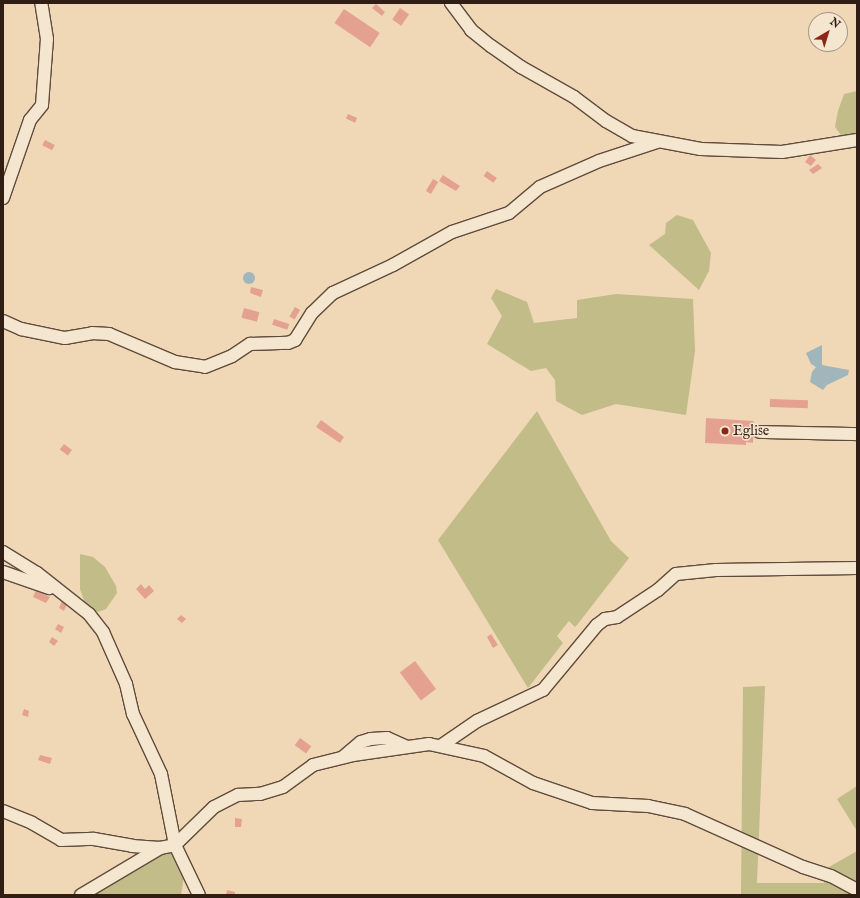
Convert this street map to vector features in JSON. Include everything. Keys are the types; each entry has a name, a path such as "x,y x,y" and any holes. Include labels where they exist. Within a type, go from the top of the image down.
{"street":[{"path":"3,198 30,120 42,105 47,39 41,3"},
{"path":"451,3 471,30 521,67 574,96 606,121 632,136 657,142 701,149 782,152 857,140"},
{"path":"3,321 21,329 65,338 92,333 109,334 175,362 206,367 232,356 250,344 288,343 295,340 312,313 333,293 393,265 452,232 509,213 540,187 599,160 657,142"},
{"path":"760,432 857,434"},
{"path":"3,552 37,573 89,614 103,632 126,684 133,714 161,774 175,845 199,895"},
{"path":"442,745 477,721 543,690 597,625 605,619 617,617 658,590 676,574 716,570 857,568"},
{"path":"3,572 58,591"},
{"path":"3,811 32,823 61,840 94,839 132,846 160,848 175,845 220,804 238,795 260,794 282,787 313,765 353,755 407,747 442,745 484,756 533,783 592,803 648,806 685,814 803,867 831,876 857,890"},
{"path":"81,895 160,848"}],"shaded area":[{"path":"857,91 857,140 846,142 835,127 838,111 844,94"},
{"path":"677,215 693,220 711,253 709,271 699,290 649,245 665,234 666,223"},
{"path":"247,272 251,272 255,278 251,284 247,284 243,280 243,276"},
{"path":"496,289 527,302 534,323 577,318 577,300 616,294 693,299 695,351 686,415 616,404 582,415 556,401 555,380 546,368 531,371 487,344 502,316 491,298"},
{"path":"822,345 822,365 849,370 848,375 827,385 823,390 810,382 812,372 816,367 811,364 806,353"},
{"path":"537,411 611,541 629,558 577,625 575,627 569,621 557,636 563,643 528,688 438,540"},
{"path":"80,554 93,557 105,567 116,586 117,593 106,609 98,612 86,606 80,589"},
{"path":"765,686 757,883 824,883 829,867 857,851 857,895 741,895 743,687"},
{"path":"857,786 857,831 837,799"},
{"path":"175,845 185,870 181,895 96,895 92,889"}],"building":[{"path":"376,4 385,12 382,16 372,8"},
{"path":"400,8 409,14 401,26 392,20"},
{"path":"344,9 380,33 370,47 334,23"},
{"path":"348,114 357,118 355,123 346,119"},
{"path":"45,140 55,145 52,150 42,145"},
{"path":"810,155 816,160 811,166 805,162"},
{"path":"818,164 822,168 813,174 809,170"},
{"path":"487,171 497,178 493,183 484,176"},
{"path":"443,175 460,186 456,191 439,181"},
{"path":"433,179 438,182 431,194 426,191"},
{"path":"251,287 263,290 261,297 250,293"},
{"path":"295,307 300,310 294,320 289,316"},
{"path":"244,308 259,312 257,322 241,318"},
{"path":"274,319 289,324 287,330 272,325"},
{"path":"770,399 808,400 808,408 770,407"},
{"path":"706,418 754,421 753,443 746,442 746,445 705,443"},
{"path":"321,420 344,437 340,443 316,427"},
{"path":"64,444 72,450 68,456 60,450"},
{"path":"141,584 145,589 149,585 154,591 145,599 136,589"},
{"path":"36,590 50,597 46,603 33,597"},
{"path":"62,601 67,604 64,611 59,608"},
{"path":"181,615 186,619 182,623 177,619"},
{"path":"58,624 64,627 61,633 55,629"},
{"path":"491,634 498,645 493,648 487,637"},
{"path":"52,637 58,641 54,646 49,642"},
{"path":"415,661 436,689 421,700 400,672"},
{"path":"24,709 29,711 28,717 22,715"},
{"path":"300,738 311,746 306,754 295,745"},
{"path":"40,755 52,758 50,764 38,760"},
{"path":"235,818 242,819 241,827 235,827"},
{"path":"227,890 235,892 235,895 226,895"}],"place":[{"name":"Eglise","path":"725,431"}]}
